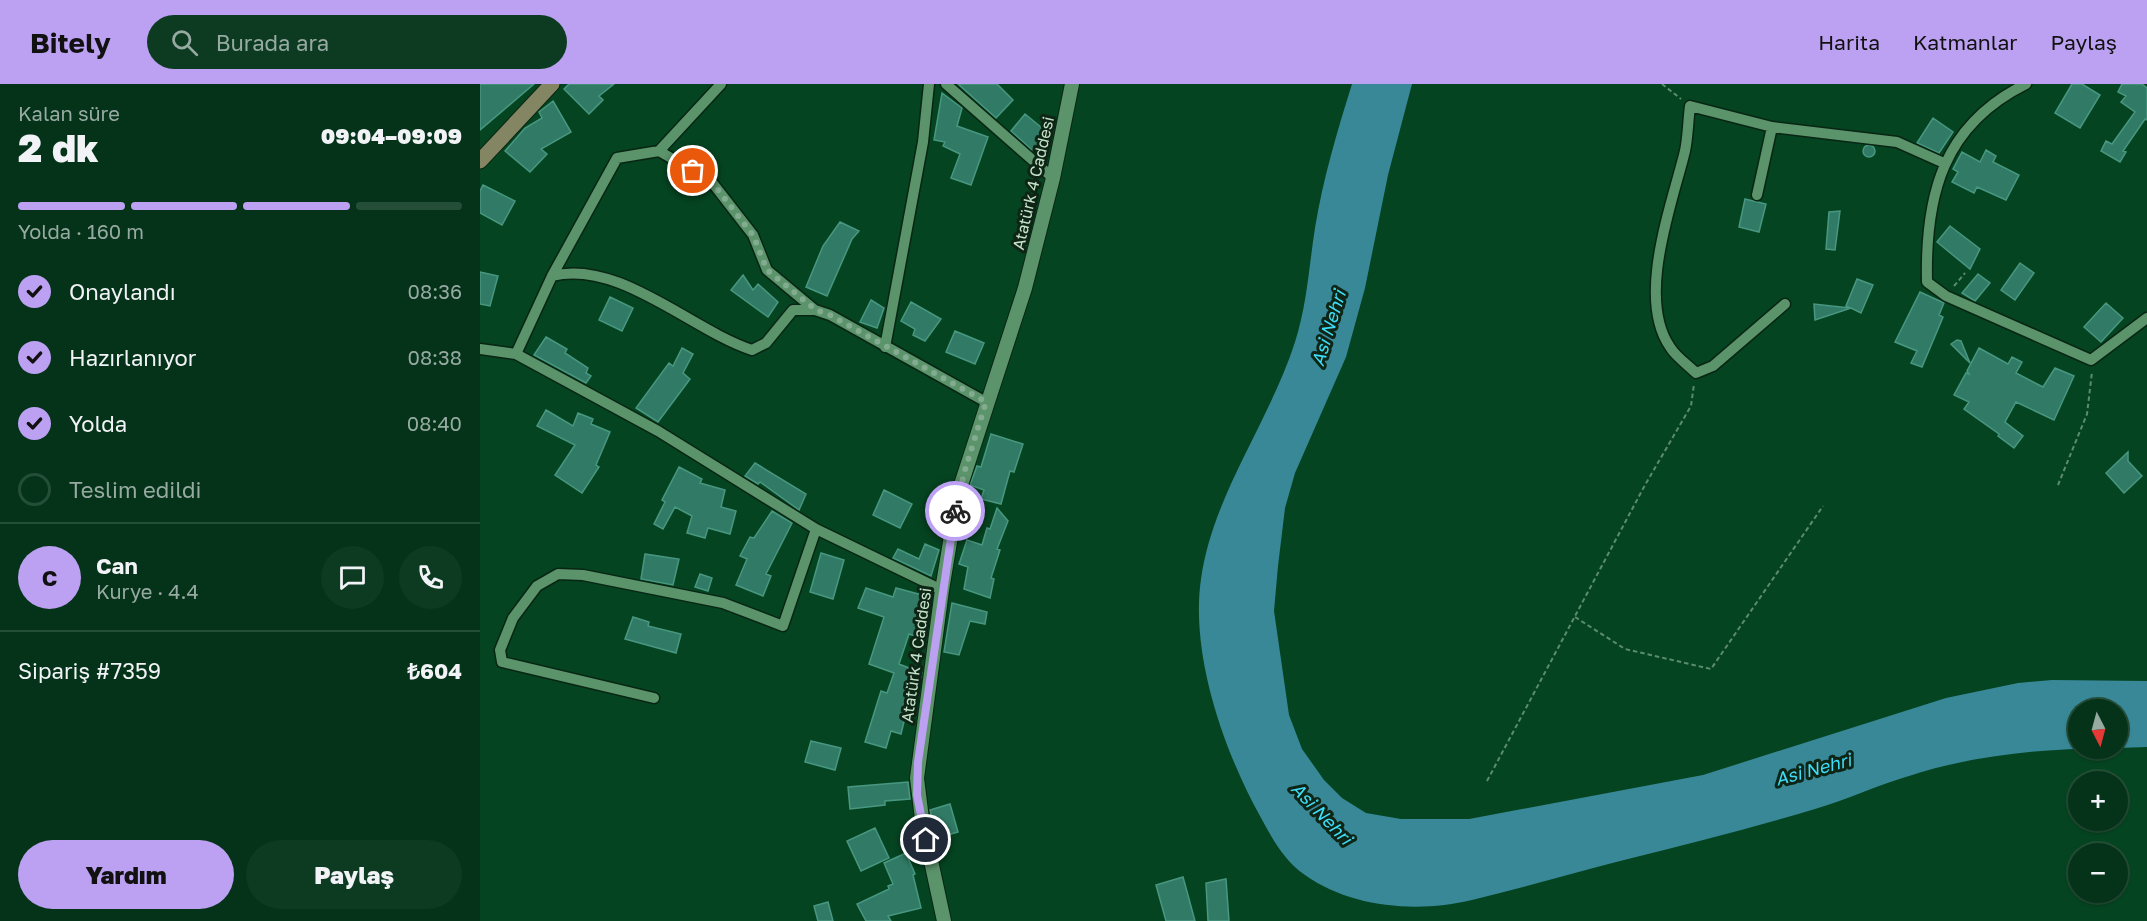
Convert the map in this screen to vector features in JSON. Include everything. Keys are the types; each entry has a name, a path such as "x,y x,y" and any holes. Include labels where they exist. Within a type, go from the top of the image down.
{"main road":[{"path":"480,161 552,84"}],"street":[{"path":"516,354 552,276 617,158 659,151 721,84"},
{"path":"885,347 923,142 929,84"},
{"path":"946,84 1053,178"},
{"name":"Atatürk 4 Caddesi","path":"944,921 922,819 917,778 942,590 958,494 986,402 1025,288 1053,178 1072,84"},
{"path":"2026,84 2004,95 1979,114 1944,164 1931,203 1926,261 1927,282 1946,296 2091,360 2147,318"},
{"path":"1785,304 1713,366 1696,373 1669,347 1658,317 1655,285 1662,241 1685,149 1690,106 1772,127 1897,142 1944,164"},
{"path":"1756,195 1772,127"},
{"path":"659,151 711,181 753,235 767,270 816,310 830,315 986,402"},
{"path":"552,276 568,272 602,278 650,297 705,330 752,350 766,343 793,310 816,310"},
{"path":"480,349 516,354 658,430 816,529 942,590"},
{"path":"654,698 502,662 500,650 513,618 537,586 558,574 583,575 723,603 783,626 816,529"}],"path":[{"path":"1662,84 1690,106"},
{"path":"1946,296 1965,273"},
{"path":"2058,485 2087,414 2093,382 2091,360"},
{"path":"1487,781 1645,485 1691,406 1696,373"},
{"path":"1575,617 1625,649 1711,669 1823,506"}],"water":[{"name":"Asi Nehri","path":"1352,84 1412,84 1388,175 1365,288 1346,357 1295,473 1285,508 1278,566 1274,611 1289,715 1302,749 1324,780 1342,798 1366,813 1401,819 1469,819 1703,775 1946,698 2018,683 2052,680 2147,681 2147,747 2128,748 2128,699 2068,699 2068,750 1971,760 1929,770 1768,823 1472,900 1430,906 1386,905 1343,895 1305,875 1279,848 1234,762 1213,702 1205,670 1199,608 1201,579 1207,548 1217,518 1284,372 1295,342 1305,300 1322,192"}],"building":[{"path":"480,84 534,84 480,130"},
{"path":"569,84 614,84 599,96 603,100 589,114 564,89"},
{"path":"958,84 997,84 1013,100 996,118"},
{"path":"2072,84 2082,84 2100,95 2080,128 2055,113"},
{"path":"2122,84 2142,84 2147,88 2147,120 2145,119 2123,151 2126,152 2120,162 2101,151 2106,141 2112,144 2135,112 2121,102 2126,96 2118,92"},
{"path":"942,93 962,108 957,126 988,137 971,185 951,178 960,154 943,146 945,142 934,140"},
{"path":"553,101 571,132 541,149 547,154 530,172 505,151 525,128 542,118 539,112"},
{"path":"1025,114 1047,132 1032,150 1011,131"},
{"path":"1933,118 1953,132 1939,153 1917,143"},
{"path":"1871,145 1875,151 1871,157 1867,157 1863,149"},
{"path":"1986,150 1996,156 1993,162 2019,175 2006,200 1977,187 1974,193 1952,182 1958,172 1953,169 1962,152 1980,162"},
{"path":"483,185 515,201 502,225 480,213 480,191"},
{"path":"1745,199 1766,204 1759,232 1739,227"},
{"path":"1840,211 1835,250 1826,249 1829,212"},
{"path":"840,222 859,231 852,239 827,296 806,287 823,246"},
{"path":"1950,226 1980,249 1970,269 1937,242"},
{"path":"2020,263 2034,273 2015,300 2001,290"},
{"path":"480,272 498,276 490,306 480,304"},
{"path":"1978,274 1990,283 1975,301 1962,293"},
{"path":"743,275 753,290 758,284 778,302 768,317 731,290"},
{"path":"1857,279 1873,285 1861,313 1851,308 1815,320 1814,304 1850,308 1846,306"},
{"path":"1920,292 1944,303 1939,315 1943,317 1922,367 1911,363 1917,351 1895,342"},
{"path":"610,297 633,308 622,331 599,320"},
{"path":"871,300 884,308 877,328 860,322"},
{"path":"911,302 941,319 925,341 913,335 915,329 901,321"},
{"path":"2106,303 2123,318 2101,342 2084,327"},
{"path":"955,331 984,343 975,364 946,352"},
{"path":"546,337 567,349 565,353 588,368 586,373 591,376 586,383 534,355"},
{"path":"1957,340 1961,341 1970,363 1951,344"},
{"path":"682,348 693,354 683,373 690,379 658,422 636,408 669,363 673,366"},
{"path":"1979,348 2008,364 2012,357 2022,362 2016,373 2043,387 2055,368 2074,376 2054,420 2016,402 2005,422 2023,436 2014,448 1998,436 1999,434 1964,409 1969,402 1954,395 1966,373 1969,374 1967,371"},
{"path":"546,410 573,426 578,413 593,419 591,424 610,432 596,465 599,467 582,493 555,475 575,445 537,426"},
{"path":"991,434 1023,444 1014,472 1010,471 1001,504 981,499 984,490 970,485 977,466 981,467"},
{"path":"2128,452 2128,461 2142,476 2124,493 2106,473"},
{"path":"755,463 806,494 799,510 760,482 758,484 745,476"},
{"path":"679,467 702,479 700,483 725,490 721,507 736,511 730,534 708,528 705,538 687,533 692,516 675,507 663,529 654,524 665,502 662,500"},
{"path":"884,490 912,504 900,528 873,515"},
{"path":"997,508 1008,521 997,549 1000,550 991,578 994,579 990,598 964,589 968,567 959,564 967,540 982,545"},
{"path":"772,511 792,523 766,574 771,576 763,596 736,585 747,559 740,556 750,537 754,538"},
{"path":"925,544 939,550 931,576 893,558 898,549 919,559"},
{"path":"821,553 844,560 833,599 810,592"},
{"path":"645,554 679,559 673,585 641,579"},
{"path":"700,574 712,578 708,591 695,587"},
{"path":"866,588 893,597 896,588 926,596 915,636 909,634 899,664 922,673 915,694 911,693 901,734 891,731 886,748 865,742 881,691 887,693 894,673 869,664 884,617 858,608"},
{"path":"952,603 987,612 985,624 970,621 959,655 944,652"},
{"path":"633,617 649,622 648,626 681,634 676,653 625,639"},
{"path":"811,741 841,748 835,770 805,762"},
{"path":"908,782 910,799 885,801 885,805 850,809 848,787"},
{"path":"950,804 958,832 937,838 930,810"},
{"path":"875,828 889,858 861,871 847,841"},
{"path":"906,853 915,874 913,875 921,908 888,916 891,921 866,921 857,904 889,889 888,886 893,884 884,863"},
{"path":"1183,877 1195,921 1166,921 1156,885"},
{"path":"1226,879 1229,921 1208,921 1206,883"},
{"path":"828,902 833,921 818,921 814,906"}],"way so far":[{"path":"693,171 711,181 753,235 767,270 816,310 830,315 986,402 955,511"}],"route":[{"path":"926,840 917,795 918,762 955,511"}]}
